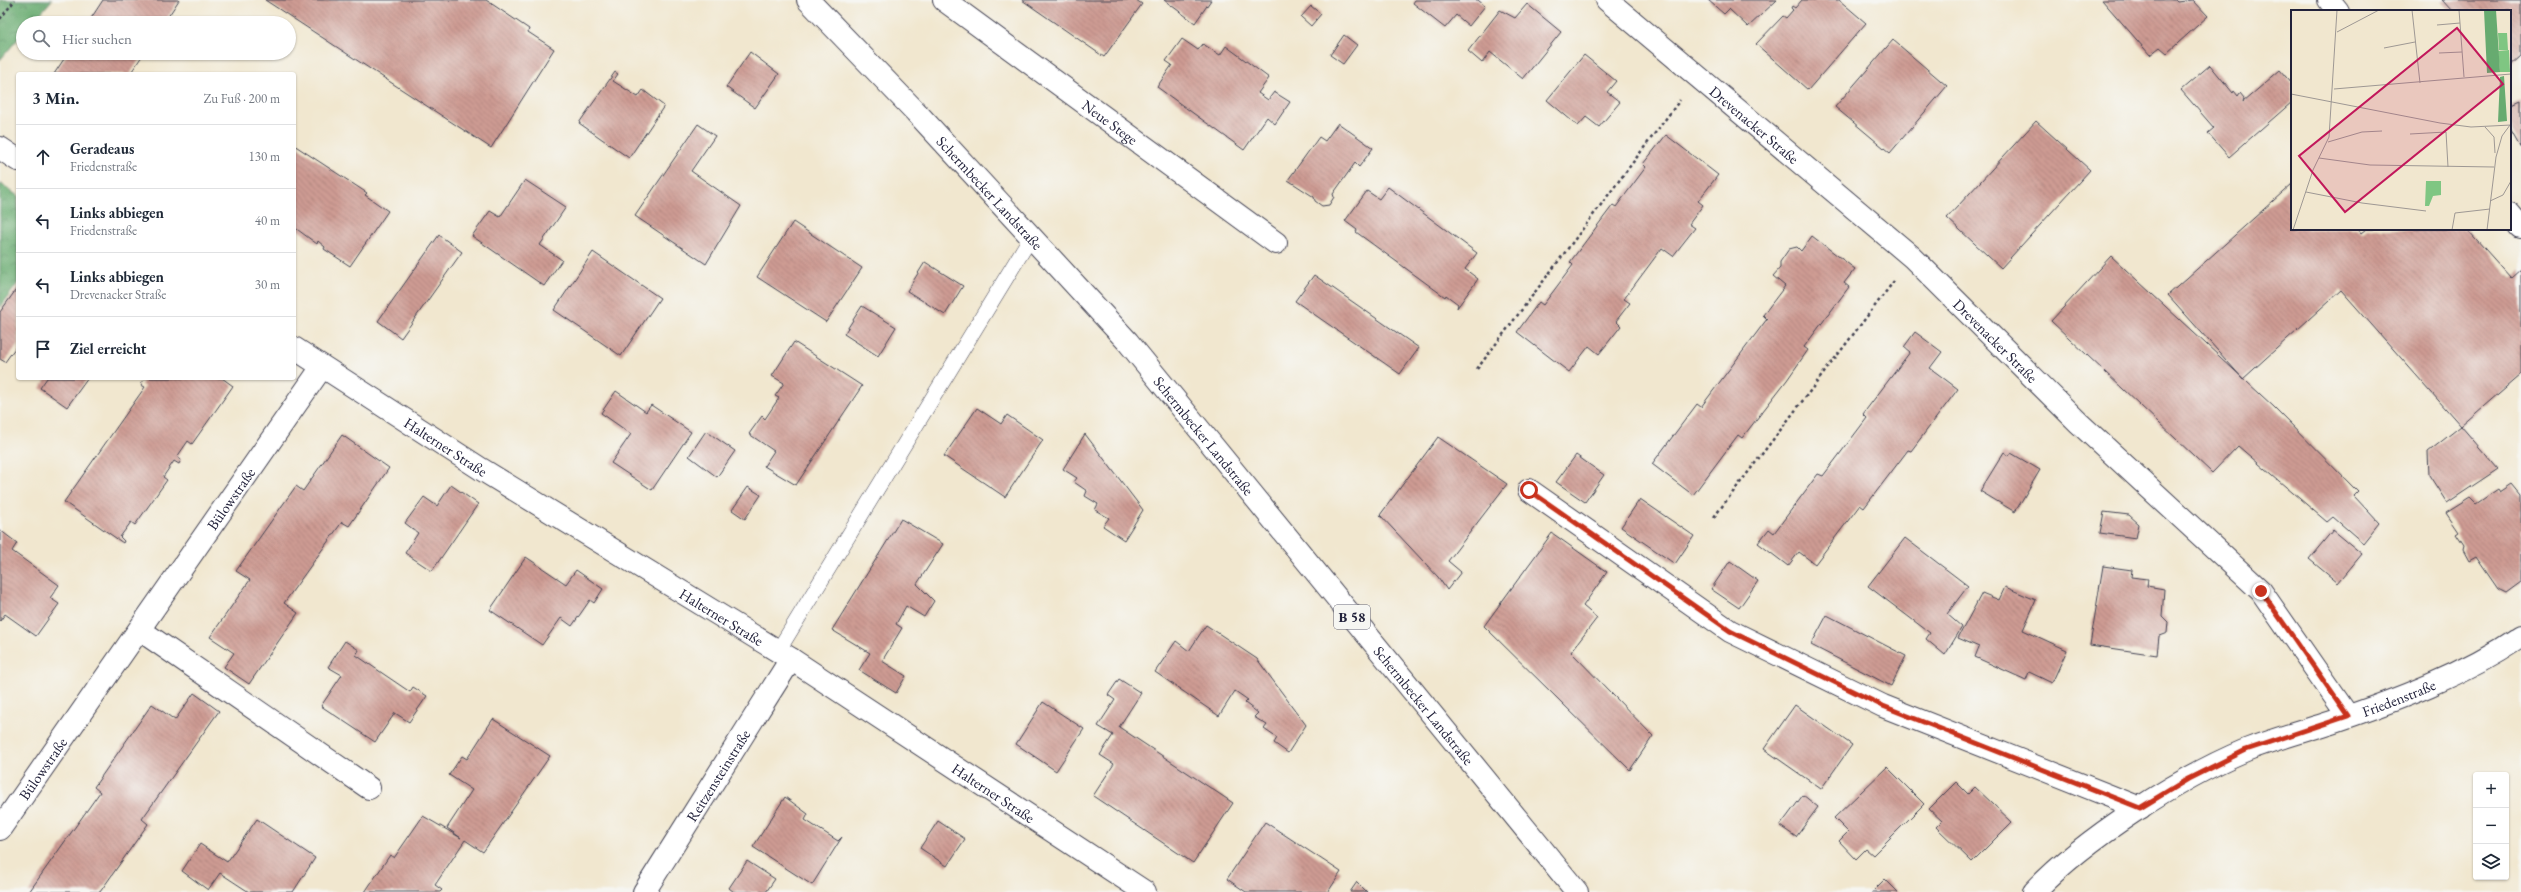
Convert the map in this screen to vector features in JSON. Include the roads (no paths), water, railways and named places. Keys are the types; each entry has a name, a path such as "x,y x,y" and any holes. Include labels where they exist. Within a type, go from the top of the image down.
{"street":[{"name":"Schermbecker Landstraße","path":"808,0 916,112 1128,342 1577,892"},
{"name":"Neue Stege","path":"944,0 1276,243"},
{"name":"Drevenacker Straße","path":"1607,0 1912,257 2079,423 2261,591 2348,716"},
{"path":"2329,0 2337,10"},
{"path":"0,148 16,159"},
{"path":"2511,215 2521,228"},
{"name":"Halterner Straße","path":"296,349 488,473 785,655 1145,892"},
{"name":"Bülowstraße","path":"0,829 322,367"},
{"path":"1529,490 1730,631 1883,706 2140,808"},
{"path":"140,630 370,788"},
{"name":"Friedenstraße","path":"2034,892 2085,847 2140,808 2188,779 2246,750 2348,716 2443,680 2496,653 2521,636"},
{"name":"Reitzensteinstraße","path":"644,892 785,655"}],"lane":[{"path":"785,655 1031,237"}]}
